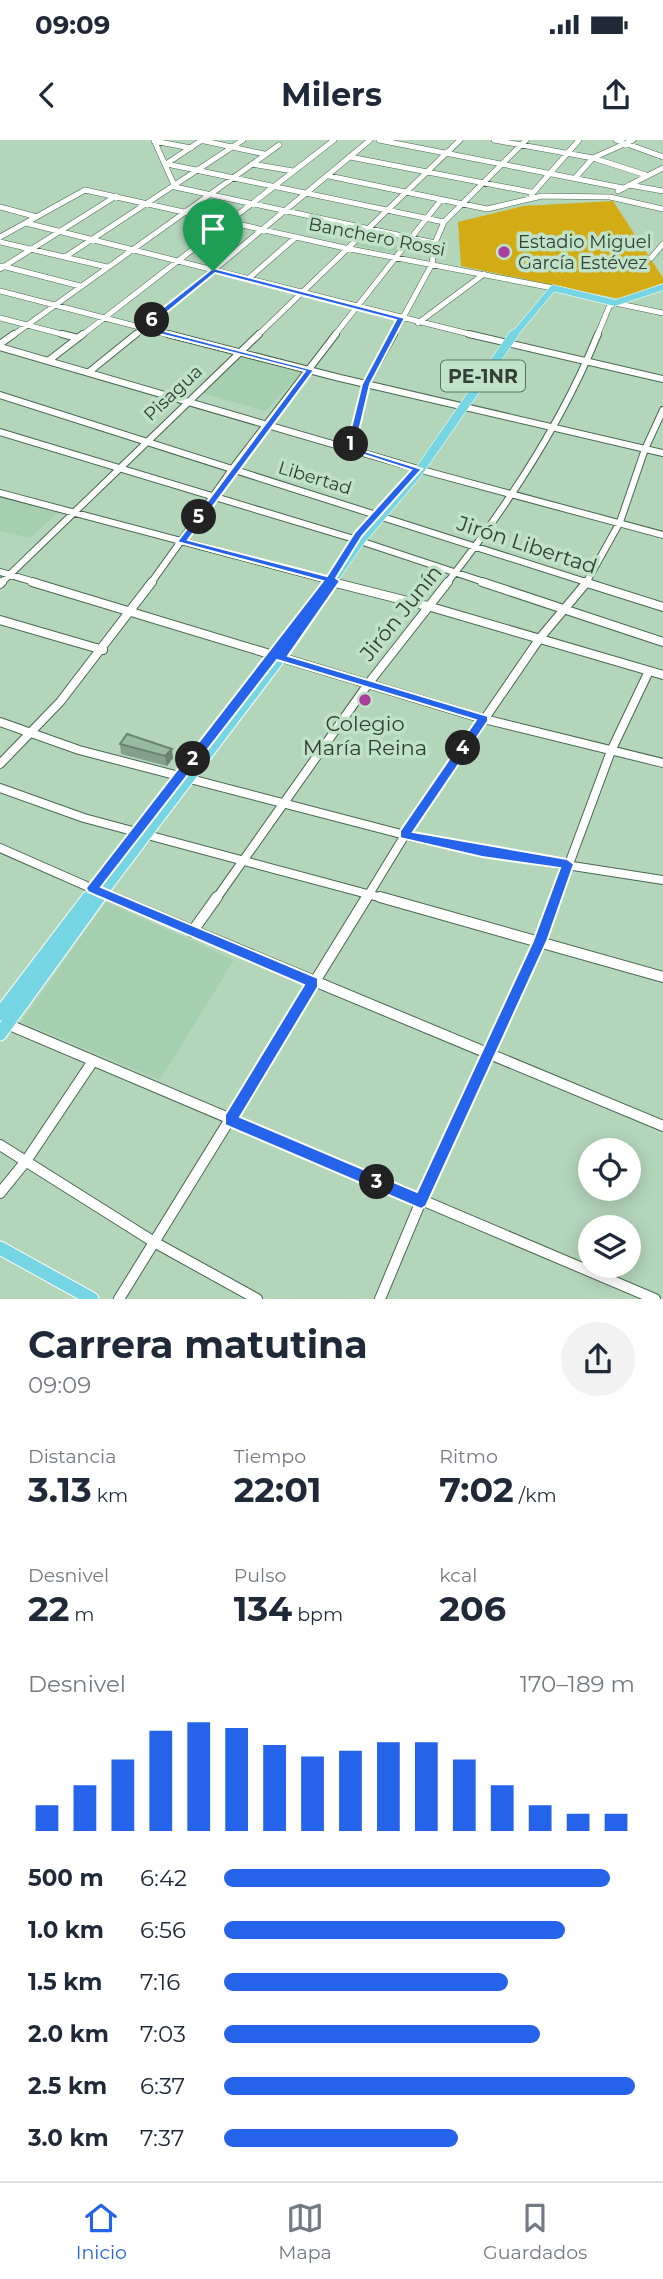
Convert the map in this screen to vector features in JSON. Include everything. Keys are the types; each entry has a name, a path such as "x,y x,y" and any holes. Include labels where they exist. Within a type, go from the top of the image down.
{"main road":[{"path":"615,303 663,287"},
{"name":"Banchero Rossi","path":"553,288 615,303"},
{"name":"PE-1NR","path":"0,1014 278,657 357,540 417,474 506,344 553,288"},
{"name":"PE-1NR","path":"0,1034 5,1022 97,891"},
{"path":"0,1248 92,1299"}],"street":[{"path":"166,164 201,140 264,154"},
{"path":"65,257 200,171 243,140"},
{"path":"48,361 334,140"},
{"path":"89,372 370,140"},
{"path":"379,140 623,188"},
{"name":"Pisagua","path":"0,584 144,441 460,140"},
{"path":"494,140 524,142 593,159 646,176"},
{"path":"329,176 491,209 531,194 579,140"},
{"path":"615,140 663,157"},
{"path":"576,178 593,159 633,140"},
{"path":"154,141 191,148"},
{"path":"154,141 175,187"},
{"path":"350,449 366,384 432,264 435,243 444,222 524,142"},
{"path":"0,346 279,145"},
{"path":"350,157 531,194 610,197 663,209"},
{"path":"166,164 444,222"},
{"path":"252,164 293,171"},
{"path":"610,197 663,168"},
{"path":"629,185 663,191"},
{"path":"175,187 435,243"},
{"name":"Banchero Rossi","path":"37,217 85,190 345,248 553,288"},
{"path":"1,267 116,196"},
{"path":"0,764 32,736 103,650 232,470 397,258 423,219 441,200"},
{"path":"0,207 37,217"},
{"path":"1,237 37,217"},
{"path":"26,223 418,323 663,379"},
{"path":"1,237 32,249 107,267"},
{"path":"248,279 296,237"},
{"path":"651,258 663,244"},
{"path":"1,267 80,286"},
{"path":"418,323 484,274"},
{"path":"0,291 366,384 663,453"},
{"path":"0,298 8,293"},
{"name":"Banchero Rossi","path":"615,303 663,313"},
{"name":"Jirón Junín","path":"192,932 368,684 431,607 476,546 552,428 587,361 609,307 615,303"},
{"path":"0,318 78,338"},
{"path":"0,346 266,426 663,535"},
{"name":"Libertad","path":"0,394 232,470 378,514"},
{"path":"119,1299 405,835 540,638 586,583 620,522 645,449 663,410"},
{"path":"0,432 357,540 663,642"},
{"path":"0,493 431,607 663,675"},
{"name":"Jirón Libertad","path":"378,514 663,607"},
{"path":"0,572 484,719 663,763"},
{"path":"0,620 103,650"},
{"path":"380,1299 421,1201 540,941 611,751 649,671"},
{"path":"0,722 32,736 405,835 482,852 663,880"},
{"path":"0,788 84,818 246,859 663,977"},
{"path":"0,848 313,983 663,1126"},
{"path":"5,1022 655,1299"},
{"path":"0,1192 26,1161 93,1061"},
{"path":"0,1145 154,1241 257,1299"}],"shaded area":[{"path":"613,201 663,278 663,283 620,299 461,266 458,222 523,206"},
{"path":"371,230 407,238 396,253 354,245"},
{"path":"243,353 305,369 266,411 202,393"},
{"path":"0,494 59,512 30,538 0,531"},
{"path":"106,902 234,960 160,1080 21,1022"}],"building":[{"path":"127,734 172,749 165,756 120,744"}],"place":[{"name":"Estadio Miguel García Estévez","path":"504,252"},
{"name":"Colegio María Reina","path":"365,700"}],"route":[{"path":"213,271 143,328 310,370 232,470 182,542 330,579 335,581 281,658 484,719 405,835 482,852 567,864 540,941 421,1201 230,1120 313,983 93,888 278,651 330,579 358,534 412,472 418,469 350,449 366,384 401,318 213,271"}]}
